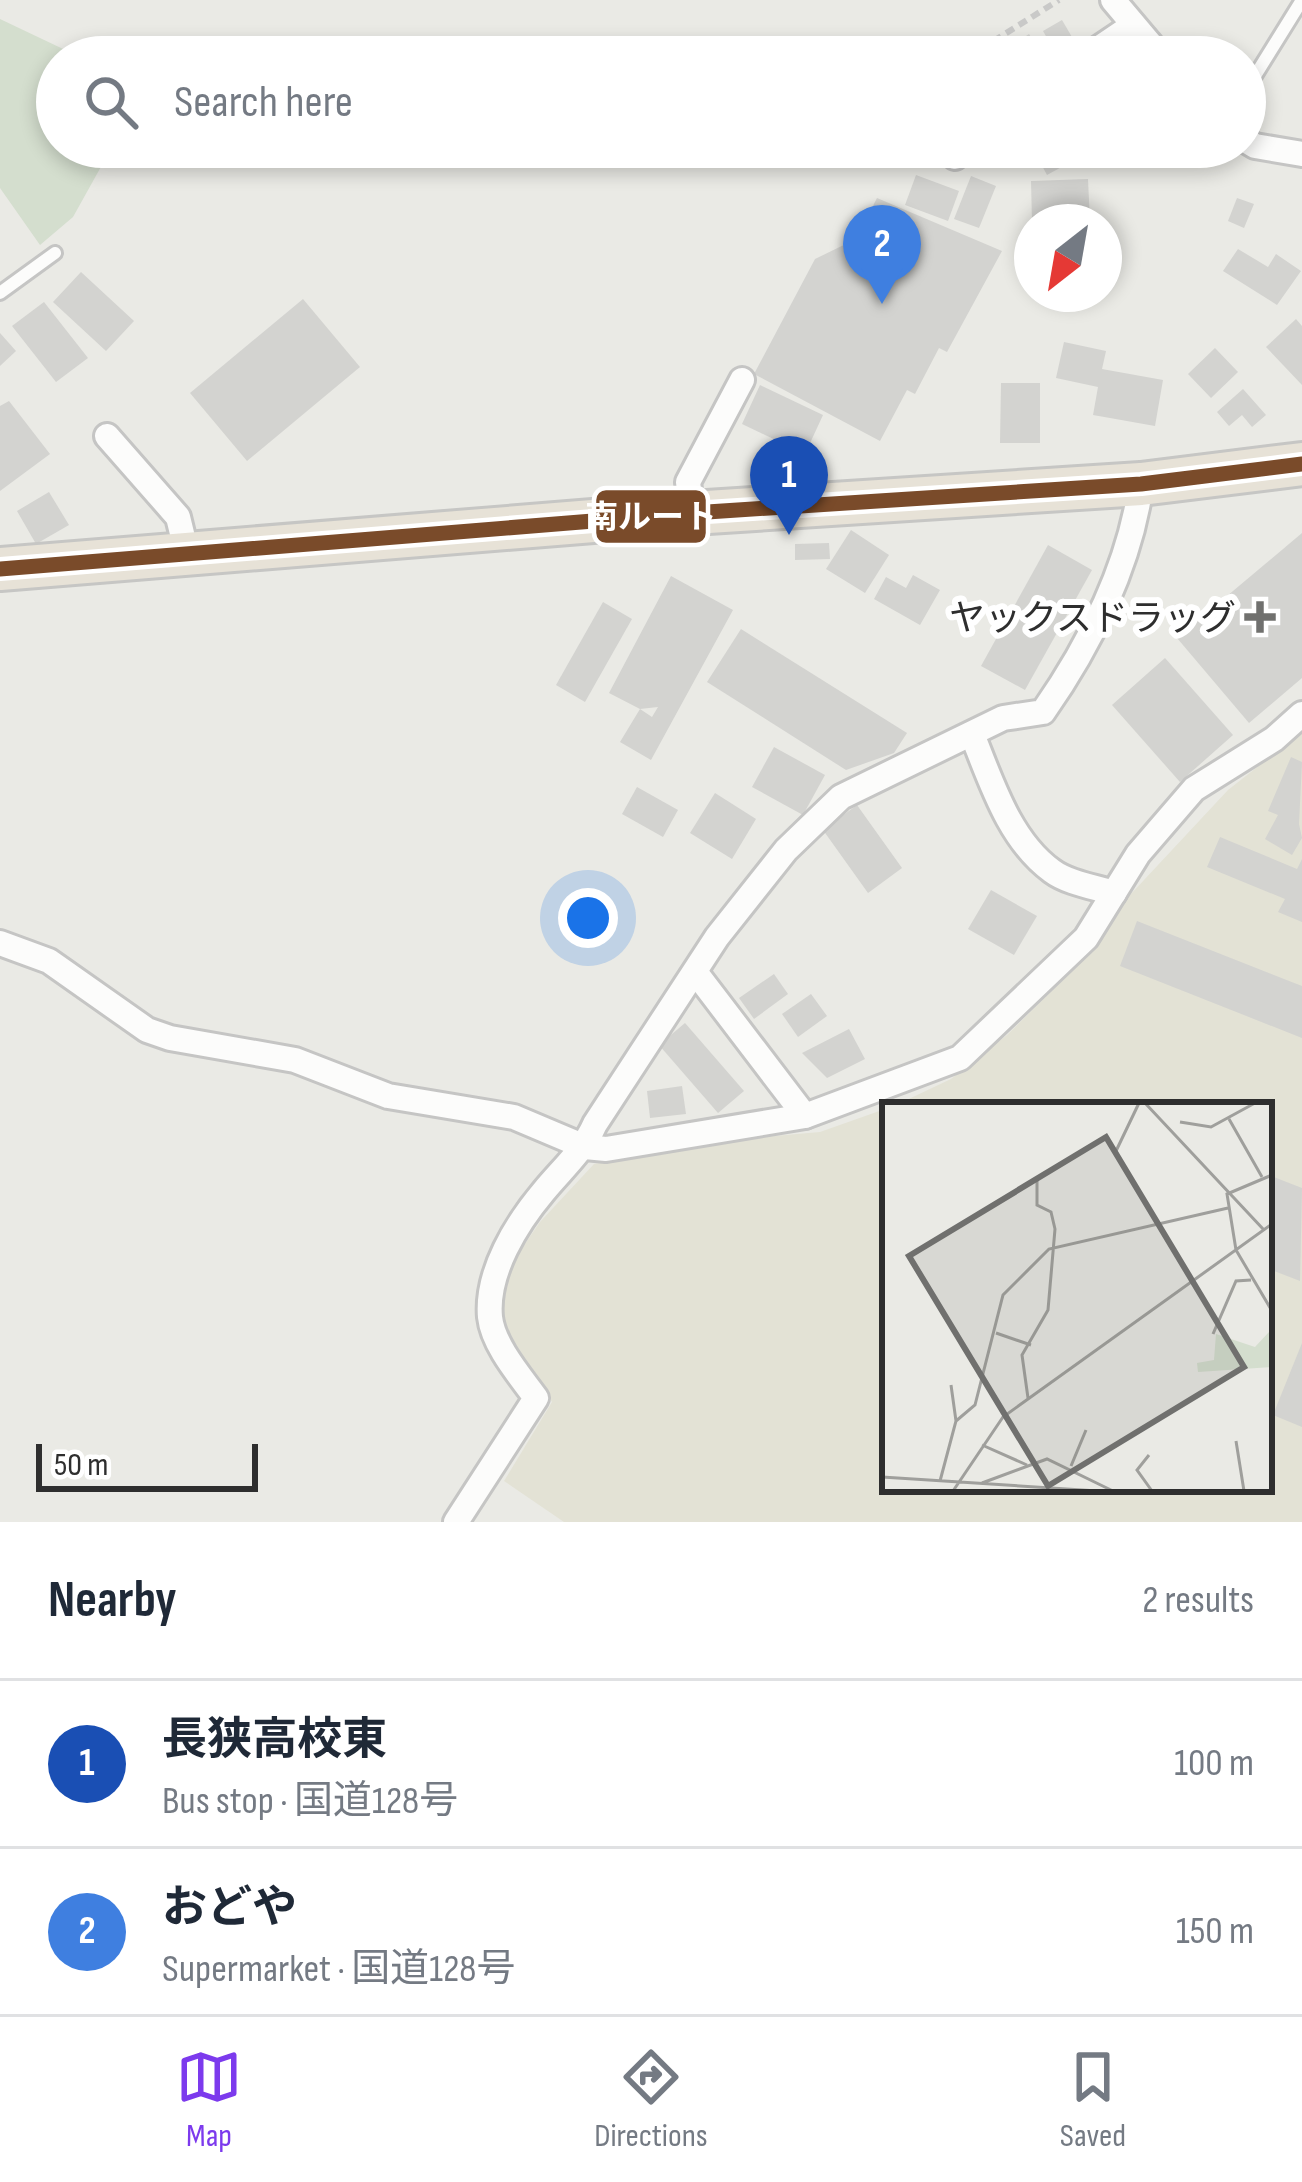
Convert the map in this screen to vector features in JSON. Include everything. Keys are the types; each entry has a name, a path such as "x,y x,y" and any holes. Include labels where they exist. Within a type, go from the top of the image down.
{"highway":[{"path":"0,569 692,513 1142,484 1302,464"}],"street":[{"path":"1113,0 1141,36"},
{"path":"1117,36 1132,26"},
{"path":"1266,148 1302,154"},
{"path":"692,513 688,482 742,380"},
{"path":"107,436 178,517 187,554"},
{"path":"456,1522 536,1398 509,1361 490,1319 494,1282 516,1227 585,1147 595,1124 717,937 786,850 841,797 1003,718 1043,712 1123,560 1142,484"},
{"path":"0,943 49,961 147,1030 295,1060 388,1096 514,1117 585,1147 606,1149 805,1116 960,1058 1086,938 1138,854 1194,789 1274,740 1302,714"},
{"path":"972,734 1004,813 1035,855 1054,874 1114,893"},
{"path":"696,973 805,1116"}],"lane":[{"path":"1266,58 1302,0"},
{"path":"0,293 55,253"}],"path":[{"path":"1002,36 1059,0"}],"shaded area":[{"path":"1302,732 1302,1522 564,1522 504,1481 552,1402 535,1373 511,1349 504,1329 503,1298 511,1264 540,1222 594,1164 820,1132 882,1110 882,1492 1272,1492 1272,1102 902,1102 951,1079 1007,1035 1063,980 1116,910 1228,790"}],"green space":[{"path":"0,19 36,36 36,168 100,168 73,217 40,245 0,188"}],"building":[{"path":"1062,20 1071,36 1046,36 1043,31"},
{"path":"916,175 959,191 948,221 905,205"},
{"path":"971,176 996,186 979,228 954,219"},
{"path":"1088,179 1089,204 1032,204 1031,181"},
{"path":"877,198 1002,251 947,352 939,348 915,394 907,390 880,441 754,374 815,259 856,239"},
{"path":"1237,198 1254,204 1244,228 1228,221"},
{"path":"1238,249 1268,267 1276,254 1301,271 1277,305 1223,271"},
{"path":"81,272 134,321 106,351 53,302"},
{"path":"303,299 360,367 247,461 190,393"},
{"path":"44,302 88,358 56,382 12,326"},
{"path":"1296,319 1302,326 1302,385 1266,347"},
{"path":"0,333 16,351 0,366"},
{"path":"1064,342 1106,351 1102,369 1163,380 1155,426 1093,415 1098,387 1056,378"},
{"path":"1215,348 1238,372 1211,398 1188,374"},
{"path":"1001,383 1040,383 1040,443 1000,443"},
{"path":"760,385 823,415 805,454 742,424"},
{"path":"1243,389 1266,415 1252,427 1242,415 1229,426 1217,412"},
{"path":"9,401 50,454 0,491 0,406"},
{"path":"49,492 69,525 36,544 17,511"},
{"path":"851,530 889,555 865,593 826,569"},
{"path":"1302,533 1302,678 1249,723 1177,638"},
{"path":"829,543 830,559 795,560 795,544"},
{"path":"1048,545 1092,570 1025,690 981,666"},
{"path":"913,575 940,590 920,625 874,599 886,577 906,588"},
{"path":"671,576 733,610 651,760 620,742 640,709 609,693"},
{"path":"603,602 632,619 585,702 556,685"},
{"path":"741,629 907,733 894,753 846,770 707,682"},
{"path":"1165,658 1233,735 1180,782 1112,705"},
{"path":"774,747 825,775 803,815 752,787"},
{"path":"1291,757 1302,762 1302,838 1292,855 1265,839 1278,815 1268,811"},
{"path":"637,787 678,810 663,837 622,814"},
{"path":"715,793 756,819 732,859 690,833"},
{"path":"857,805 902,868 868,893 823,830"},
{"path":"1220,837 1297,869 1302,859 1302,922 1278,912 1285,899 1207,867"},
{"path":"991,890 1037,916 1014,955 968,929"},
{"path":"1137,921 1302,986 1302,1038 1120,966"},
{"path":"774,974 788,994 754,1019 739,998"},
{"path":"811,994 827,1016 798,1037 782,1014"},
{"path":"685,1023 744,1091 718,1113 659,1045"},
{"path":"849,1029 865,1059 827,1078 802,1053"},
{"path":"682,1086 686,1114 650,1118 647,1091"},
{"path":"1272,1176 1302,1188 1300,1281 1272,1270"},
{"path":"1302,1343 1302,1427 1273,1415"}],"transit line":[{"name":"南ルート","path":"0,569 692,513 1141,484 1302,464"}],"place":[{"name":"おどや","path":"882,304"},
{"name":"長狭高校東","path":"789,535"},
{"name":"ヤックスドラッグ","path":"1260,617"}]}
